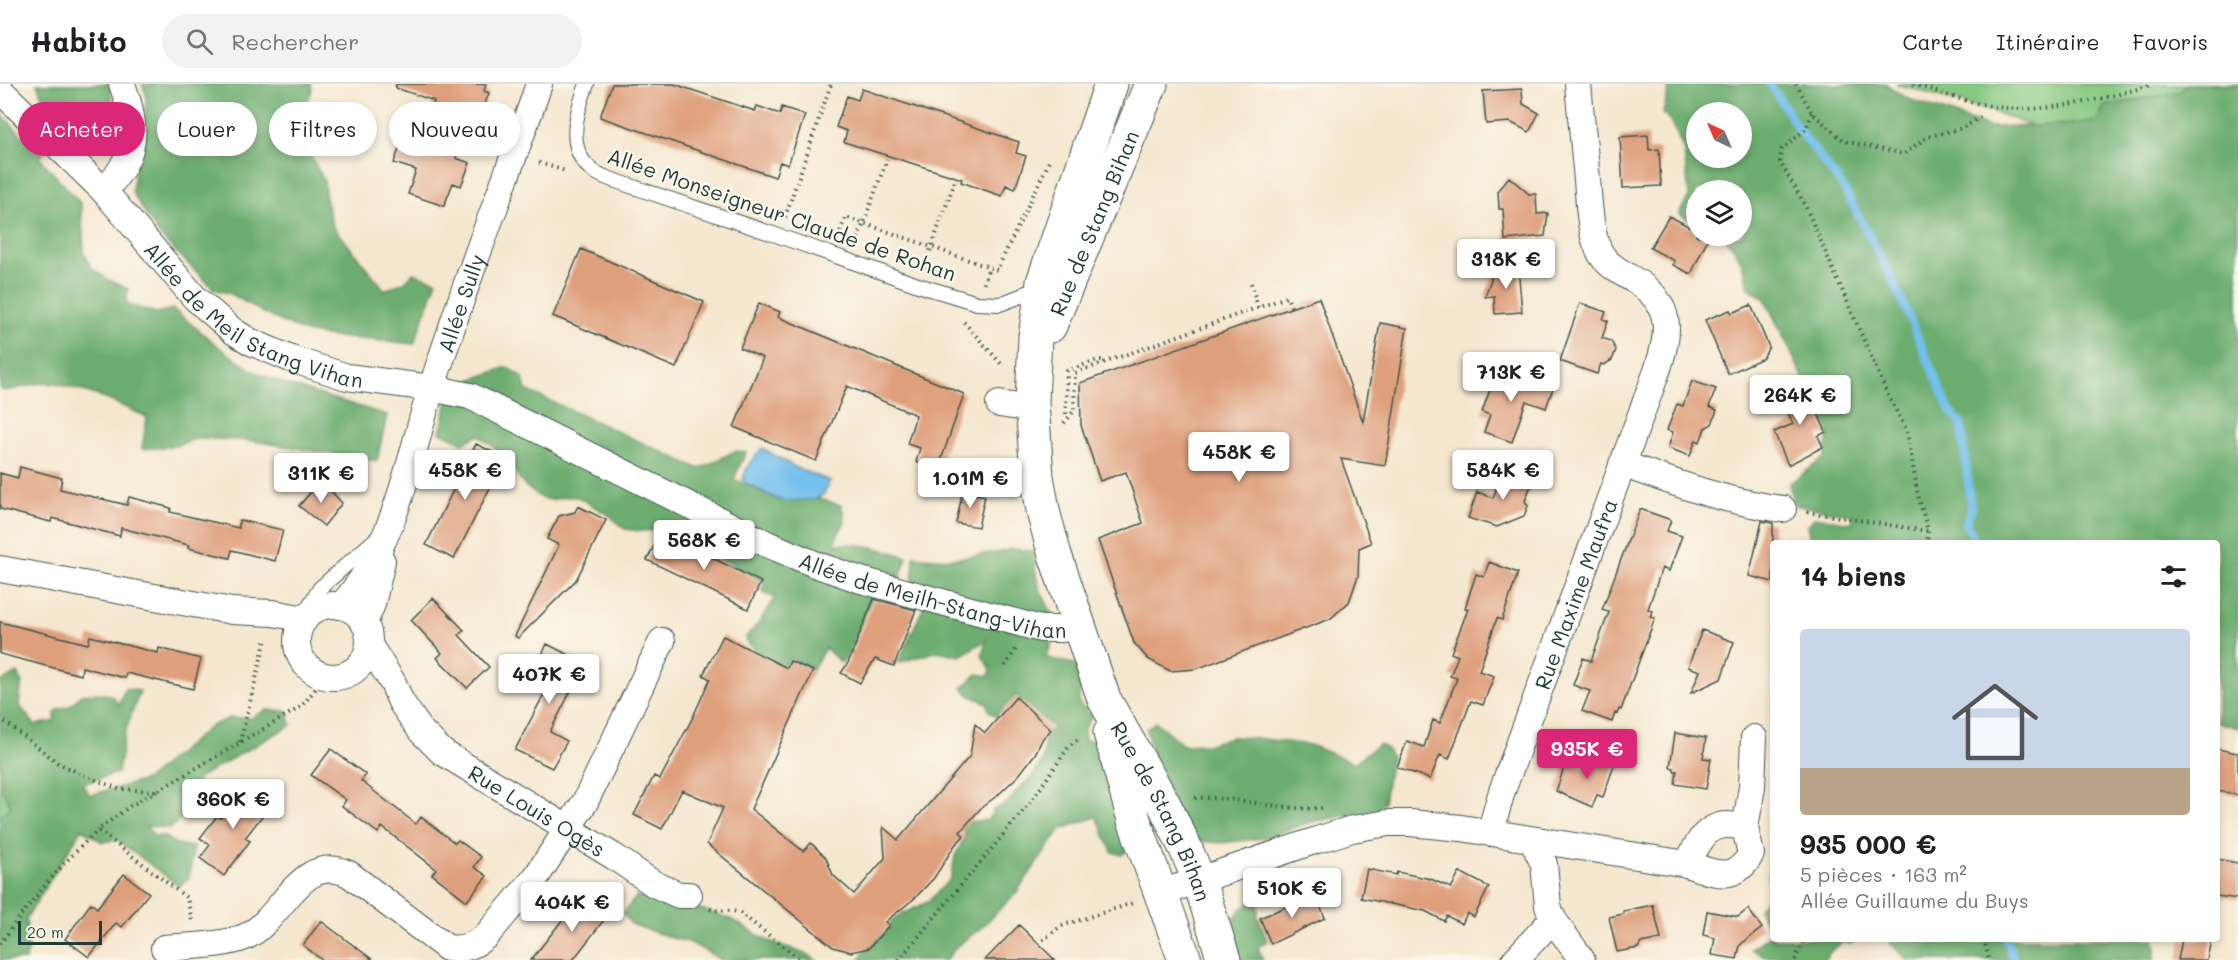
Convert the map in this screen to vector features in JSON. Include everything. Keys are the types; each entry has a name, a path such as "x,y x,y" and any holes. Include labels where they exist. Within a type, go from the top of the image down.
{"street":[{"path":"104,191 121,173 132,147 132,123 122,84"},
{"name":"Allée Sully","path":"364,645 390,525 406,479 431,388 540,84"},
{"name":"Rue de Stang Bihan","path":"1112,84 1043,282 1035,337 1037,477 1044,515 1106,711 1134,819 1185,960"},
{"name":"Rue de Stang Bihan","path":"1034,384 1151,84"},
{"name":"Rue Maxime Maufra","path":"1490,833 1502,791 1664,348 1667,334 1661,305 1651,292 1608,264 1597,246 1590,212 1578,84"},
{"name":"Allée de Meil Stang Vihan","path":"0,90 104,191 195,298 233,331 291,359 347,377 431,388"},
{"path":"999,404 1034,384"},
{"name":"Allée de Meilh-Stang-Vihan","path":"431,388 470,396 767,544 817,565 861,580 1041,629 1063,629 1078,625"},
{"path":"1622,464 1720,498 1782,509"},
{"name":"Allée Sully","path":"341,606 365,576 390,525"},
{"path":"0,569 232,611 254,618 269,627 304,625"},
{"path":"341,606 358,615 364,645 349,673 326,676 310,669 298,652 304,625 320,607 341,606"},
{"path":"232,611 273,613 304,625"},
{"path":"165,948 231,941 244,937 267,921 300,882 316,871 331,867 349,874 437,942 460,955 486,936 536,877 568,829 595,782 662,641"},
{"name":"Rue Louis Ogès","path":"364,645 421,731 442,752 654,884 679,895 689,895"},
{"name":"Rue de Stang Bihan","path":"1106,711 1164,804 1199,880 1224,960"},
{"path":"1161,893 1317,840 1374,824 1410,823 1490,833 1688,864 1720,874 1735,871 1747,862 1751,854 1745,828 1752,787 1754,738"},
{"path":"1688,864 1698,843 1711,828 1725,823 1745,828"},
{"path":"1533,840 1544,864 1548,906 1553,919 1582,960"},
{"path":"1515,960 1553,919"}],"lane":[{"name":"Allée Monseigneur Claude de Rohan","path":"587,84 575,119 574,130 583,159 592,170 610,179 967,301 989,305 1000,304 1020,296 1043,282"},
{"name":"Allée Sully","path":"304,625 310,604 320,588 390,525"}],"path":[{"path":"779,236 831,84"},
{"path":"1796,84 1812,113 1844,141 1904,154 1927,137 1963,128 1982,116"},
{"path":"1913,84 1999,107 2031,108 2079,104 2152,84"},
{"path":"1812,113 1806,129 1782,149 1779,162 1805,205 1888,395 1907,431 1918,495 1928,531 1927,540"},
{"path":"832,255 846,217 997,270 1054,153"},
{"path":"116,156 128,160"},
{"path":"850,261 887,159"},
{"path":"918,285 956,178"},
{"path":"1251,283 1258,307"},
{"path":"1109,360 1097,360 1067,371 1065,421 1074,411 1075,373 1287,297 1291,307"},
{"path":"967,301 963,314 964,322 973,334 1008,371 1034,384"},
{"path":"1782,509 1928,531"},
{"path":"240,743 269,627"},
{"path":"0,944 39,893 78,848 98,830 130,806 301,707 326,676"},
{"path":"898,960 1032,800 1071,745 1106,711"},
{"path":"0,718 58,763 81,774 119,789 157,791"},
{"path":"1164,804 1183,799 1206,798 1310,809 1329,808"},
{"path":"98,830 187,898 198,945"},
{"path":"1038,944 1061,926 1161,893"},
{"path":"689,895 710,909 719,911 730,909 741,913 801,960"},
{"path":"1794,960 1803,942"},
{"path":"1985,942 1989,960"}],"green space":[{"path":"37,84 109,84 111,102 44,102"},
{"path":"142,84 311,84 312,91 306,102 269,102 269,156 311,156 324,181 333,227 385,290 406,281 413,273 437,281 414,344 305,332 271,317 231,294 214,289 160,236 132,191 138,156 145,156 146,94"},
{"path":"1670,84 1886,84 1906,98 1989,127 2058,125 2097,121 2104,106 2177,92 2188,84 2238,84 2238,728 2220,723 2220,540 1811,540 1808,525 1815,517 1852,523 1853,515 1795,505 1789,484 1825,457 1829,431 1765,299 1748,287 1742,265 1732,246 1752,246 1752,180 1687,180 1684,151 1672,123 1663,113"},
{"path":"1896,84 2238,84 2057,135 1994,112"},
{"path":"0,112 18,132 18,156 41,156 40,158 81,204 84,252 91,267 107,279 128,289 126,304 156,313 173,309 224,351 255,372 285,384 387,415 377,461 253,441 198,438 175,446 142,449 147,417 110,401 85,391 46,383 6,391 0,390"},
{"path":"1686,201 1686,218 1679,214"},
{"path":"507,367 523,378 526,390 700,469 735,451 746,452 734,479 781,501 817,498 841,505 845,519 835,544 871,547 907,557 899,581 880,578 850,650 852,652 841,663 825,648 813,669 790,659 780,677 762,664 763,655 747,643 745,638 759,623 775,597 767,595 762,590 765,582 661,530 625,529 609,515 578,497 551,500 541,498 525,486 514,470 513,462 478,435 463,443 440,432 448,399 461,383"},
{"path":"1011,549 1034,551 1035,572 1040,588 1057,622 1050,634 1051,646 1046,656 1077,665 1086,686 1079,693 1079,704 1093,716 1084,728 1085,741 1102,739 1131,847 1122,855 1112,852 1097,817 1061,829 1016,893 980,929 957,946 946,960 860,960 863,953 889,929 891,922 897,916 928,902 951,878 955,856 966,834 959,825 988,820 994,809 1007,804 1020,787 1032,777 1043,760 1045,739 1053,728 1016,695 996,716 989,711 987,703 971,696 962,688 977,674 989,676 991,669 982,656 986,640 960,656 938,651 898,663 924,606 912,586 914,556 970,557"},
{"path":"18,673 22,682 19,705 35,725 55,721 55,713 59,709 70,706 81,695 97,693 111,695 119,704 125,688 140,691 125,733 118,773 82,784 90,795 146,780 211,726 230,718 251,718 266,710 288,711 291,725 198,778 190,806 171,828 146,826 154,836 163,836 176,844 194,847 189,878 179,886 117,840 102,842 82,829 26,919 29,950 25,960 0,960 0,815 11,807 0,786 0,682"},
{"path":"1156,722 1183,745 1209,744 1231,737 1256,738 1310,745 1354,763 1379,744 1387,749 1391,757 1384,803 1376,810 1311,822 1264,838 1222,843 1200,841 1188,830 1158,776 1146,729"},
{"path":"0,786 11,807 0,815"},
{"path":"1769,873 1770,932 1759,909 1768,896"},
{"path":"659,895 731,919 766,940 807,954 816,960 722,960 689,942 631,924 623,913 636,897"},
{"path":"1252,901 1258,905 1258,917 1267,941 1258,947 1263,960 1239,960 1230,928 1240,910"},
{"path":"1770,935 1770,942 1843,942 1824,960 1783,960 1781,956 1767,957 1751,949"},
{"path":"2155,942 2156,946 2154,960 1908,960 1890,943"}],"water":[{"path":"762,448 796,468 830,481 824,494 816,499 781,501 746,483 743,480 747,467"}],"building":[{"path":"396,84 486,84 484,91 489,93 486,102 434,102 396,88"},
{"path":"612,84 674,84 755,111 757,106 780,114 782,107 805,115 788,165 780,162 775,177 600,117"},
{"path":"862,89 1019,142 1016,153 1026,156 1015,189 1006,185 1002,196 961,182 962,179 844,142 847,131 836,127 847,96 858,100"},
{"path":"1522,89 1523,104 1539,113 1529,132 1510,122 1486,124 1483,91"},
{"path":"1648,135 1649,150 1659,149 1661,186 1623,188 1620,137"},
{"path":"396,156 457,156 456,158 470,163 461,186 453,183 444,206 408,194 416,170 394,163"},
{"path":"1509,177 1529,194 1536,194 1537,214 1548,213 1545,236 1505,240 1503,209 1499,209 1498,190"},
{"path":"1669,216 1686,225 1686,246 1704,246 1691,274 1673,265 1675,261 1650,248"},
{"path":"581,249 704,302 676,368 553,316"},
{"path":"1518,266 1522,312 1495,314 1494,296 1485,297 1495,267"},
{"path":"1319,298 1363,422 1380,323 1407,328 1385,466 1341,459 1371,543 1359,548 1358,576 1349,602 1330,619 1196,669 1170,671 1148,659 1134,643 1098,540 1143,523 1126,472 1100,481 1081,425 1080,383"},
{"path":"759,303 780,312 778,317 964,394 938,469 916,462 920,448 907,444 916,415 847,386 816,461 734,427 763,358 740,348"},
{"path":"1580,303 1606,312 1603,319 1608,321 1602,338 1611,341 1616,350 1612,360 1604,365 1601,364 1597,374 1560,361"},
{"path":"1751,305 1769,347 1763,358 1728,374 1705,320"},
{"path":"1497,370 1553,388 1546,408 1526,401 1512,442 1484,432 1490,415 1482,412"},
{"path":"1692,381 1716,389 1709,407 1717,410 1712,424 1705,428 1700,442 1696,440 1690,456 1668,448 1673,432 1667,430 1677,404 1683,406"},
{"path":"1805,384 1826,432 1818,436 1823,447 1788,465 1774,432 1793,424 1780,394"},
{"path":"476,444 505,458 454,559 426,545"},
{"path":"20,467 62,478 60,489 127,505 129,497 171,508 170,512 239,528 239,520 283,530 275,561 232,550 230,558 121,528 120,536 52,518 51,522 0,509 0,473 18,478"},
{"path":"1503,469 1533,480 1525,501 1528,506 1524,516 1497,527 1468,518 1477,492 1493,498"},
{"path":"321,480 342,503 324,526 299,506"},
{"path":"963,491 985,496 978,527 956,523"},
{"path":"578,506 606,520 576,580 518,638 515,636 559,545 547,539 559,516 575,512"},
{"path":"1640,509 1671,520 1667,531 1682,536 1669,571 1662,568 1648,609 1652,611 1650,617 1655,618 1621,710 1615,713 1612,722 1582,711 1590,691 1573,685 1583,658 1591,661 1609,612 1602,610"},
{"path":"1762,521 1773,523 1773,540 1770,540 1770,581 1749,576"},
{"path":"661,532 761,582 748,609 647,560"},
{"path":"1489,562 1518,573 1502,620 1497,618 1479,671 1494,676 1483,705 1471,701 1449,759 1440,755 1430,779 1397,767 1407,741 1424,747 1433,720 1440,723 1457,678 1450,676 1458,656 1451,653 1468,609 1465,608 1476,574 1484,577"},
{"path":"433,598 464,630 459,635 489,667 467,688 437,658 442,653 411,620"},
{"path":"874,599 916,610 894,666 875,659 860,683 841,673 848,663"},
{"path":"0,622 88,644 90,636 158,653 159,648 201,659 193,689 126,673 125,678 82,667 81,675 0,654"},
{"path":"1702,630 1734,642 1721,679 1691,693 1700,671 1688,667"},
{"path":"723,636 787,668 790,661 813,671 751,809 803,851 811,843 826,858 833,875 854,894 885,858 883,827 898,840 970,756 975,724 985,733 1016,697 1051,730 1043,738 1035,754 1019,775 982,807 960,832 964,836 955,845 934,878 915,898 885,922 889,925 869,948 851,952 833,947 707,844 723,808 682,790 662,829 634,815 654,776 660,779 692,719 710,679 703,675"},
{"path":"547,644 585,663 550,732 567,741 552,768 515,750 545,692 528,684"},
{"path":"1675,733 1706,738 1703,758 1711,759 1706,789 1675,784 1677,771 1670,767"},
{"path":"331,749 366,775 361,781 416,824 421,817 455,843 458,840 481,857 474,867 487,876 467,901 432,874 436,869 382,827 378,833 342,806 346,800 311,775"},
{"path":"2220,750 2238,753 2238,795 2220,792"},
{"path":"1596,753 1616,760 1603,797 1597,795 1592,807 1556,791 1566,762 1589,770"},
{"path":"247,784 272,803 245,838 250,841 224,876 200,858 210,845 200,838 217,816 221,818"},
{"path":"2220,860 2238,863 2238,899 2220,896"},
{"path":"1367,869 1431,879 1451,888 1460,872 1489,887 1474,917 1467,913 1462,924 1447,916 1444,921 1425,911 1361,898"},
{"path":"124,874 149,893 122,927 116,923 89,957 65,939 91,903 97,908"},
{"path":"1315,894 1325,918 1271,944 1260,918"},
{"path":"581,896 607,916 573,960 531,960"},
{"path":"1653,905 1661,939 1641,943 1638,948 1617,952 1609,917 1624,914 1623,911"},
{"path":"1748,909 1762,928 1740,945 1737,959 1712,955 1715,938 1703,935 1707,911 1738,917"},
{"path":"321,921 373,960 322,960 303,945"},
{"path":"1019,925 1055,960 985,960"},
{"path":"2181,942 2210,942 2207,960 2178,960"}],"waterway":[{"path":"1770,84 1799,130 1843,187 1893,280 1950,411 1961,423 1971,508 1966,524 1974,540"},
{"path":"2007,942 2014,960"}]}
